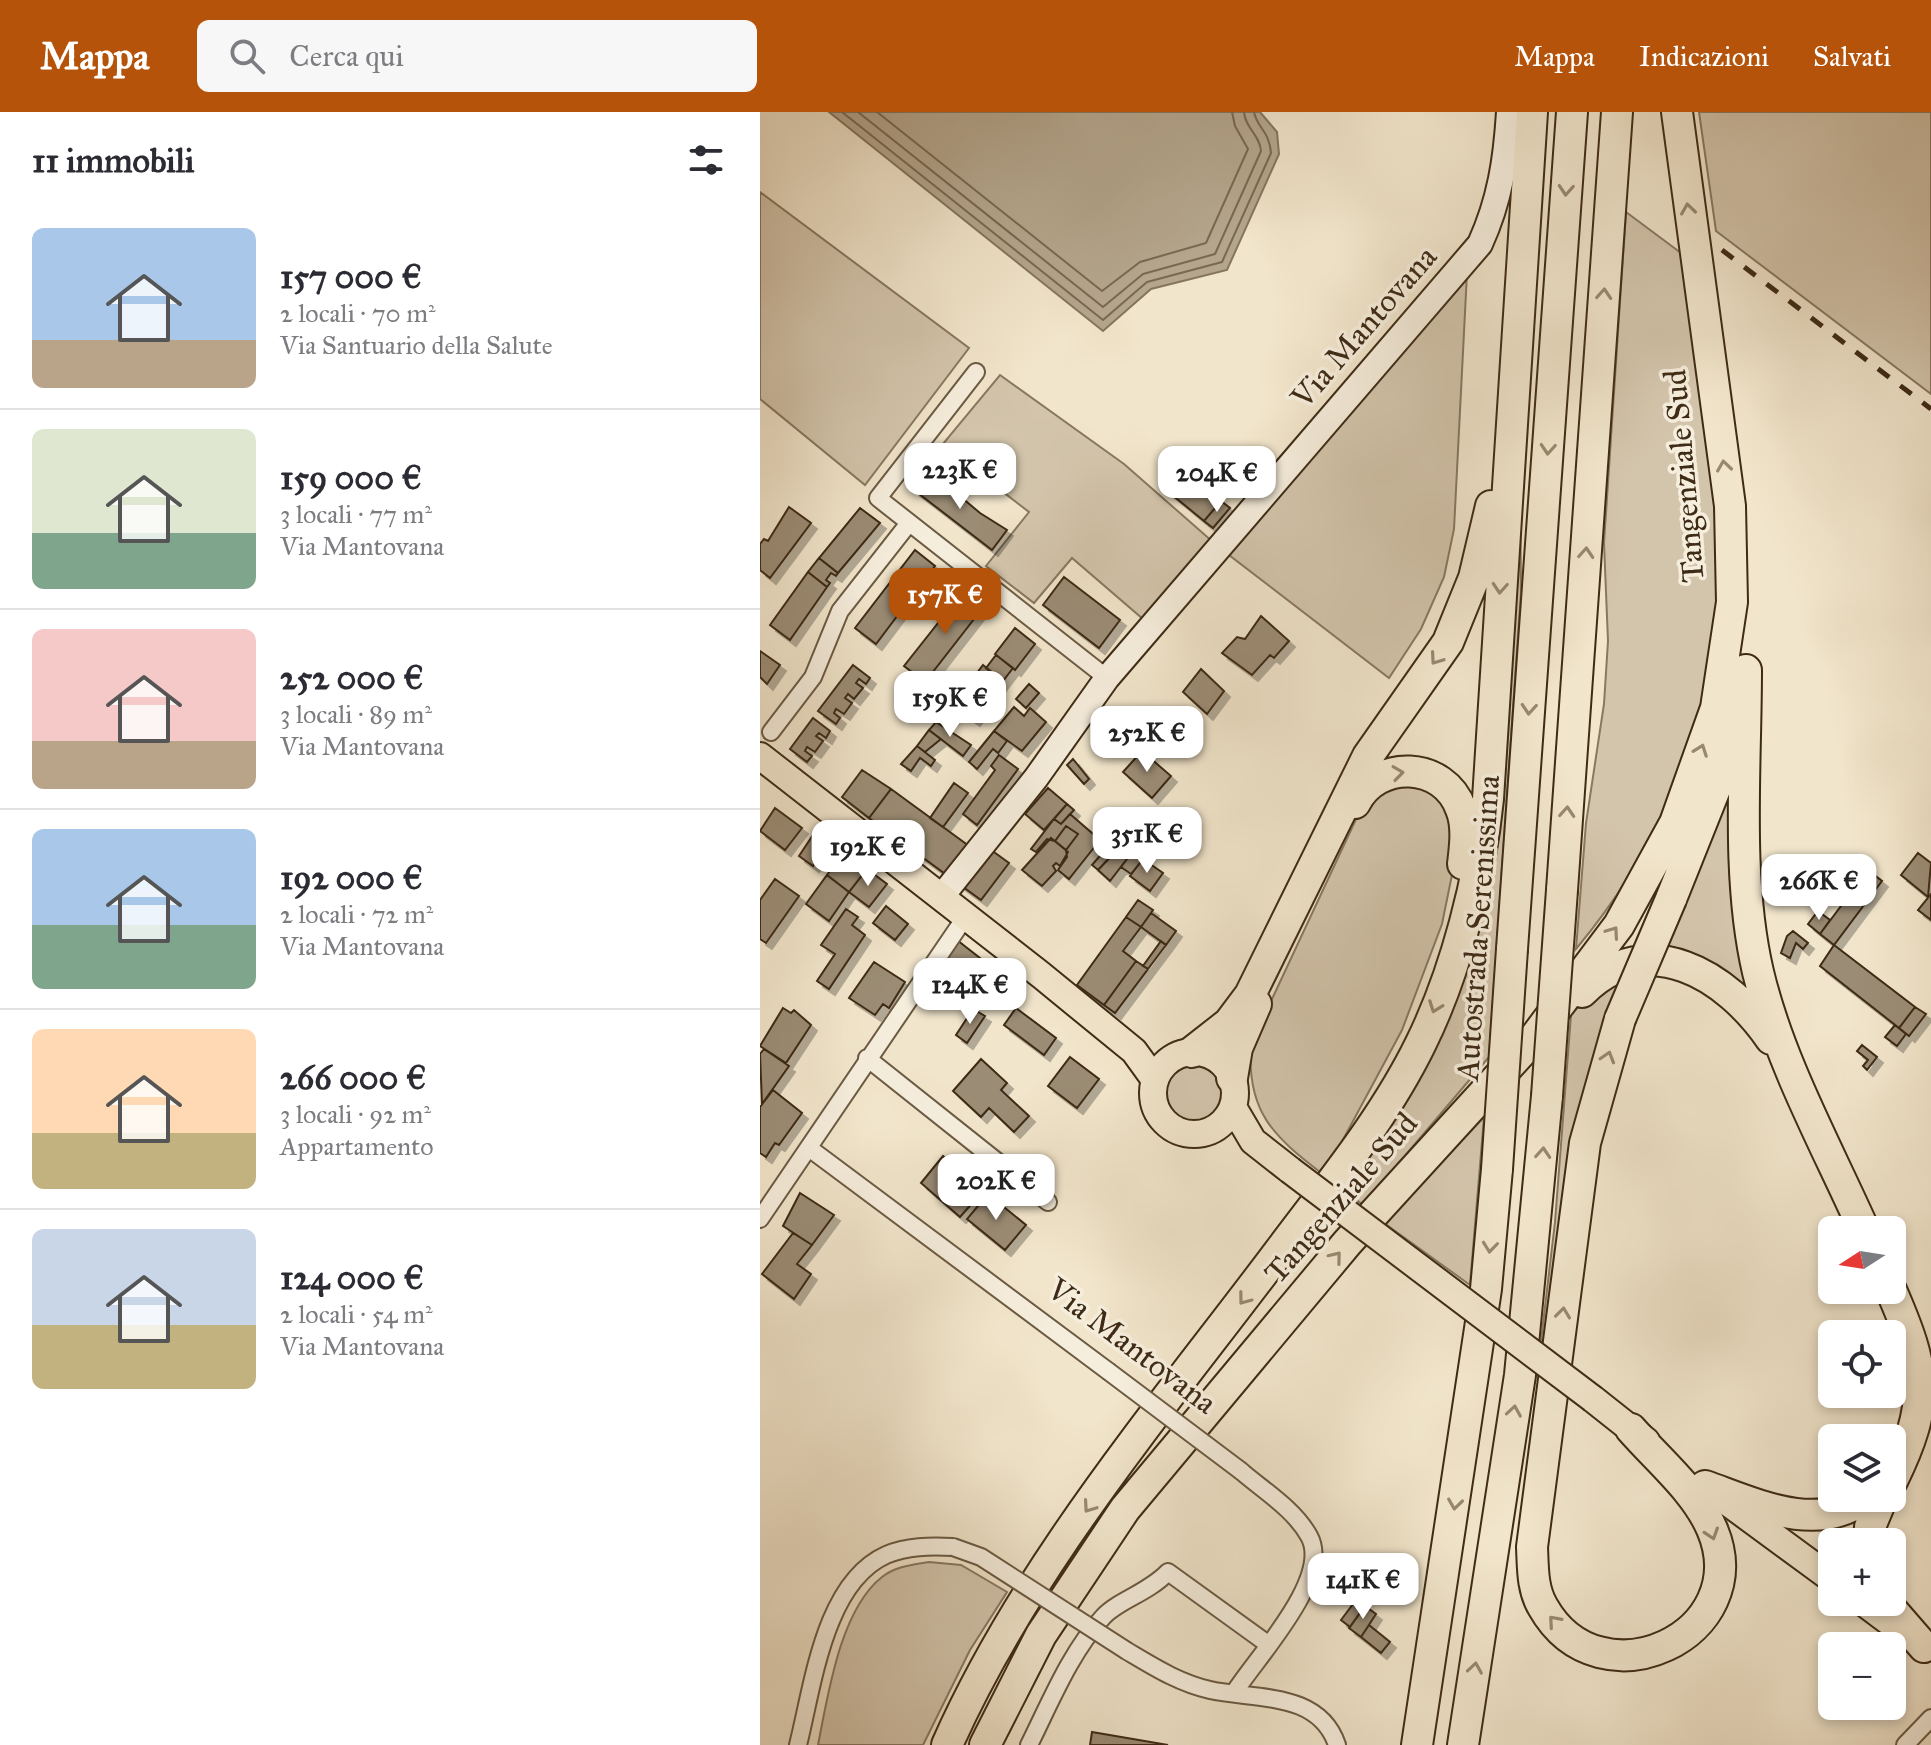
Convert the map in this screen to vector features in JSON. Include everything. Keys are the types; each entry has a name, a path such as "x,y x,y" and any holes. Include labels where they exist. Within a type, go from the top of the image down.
{"highway":[{"name":"Tangenziale Sud","path":"947,1745 1000,1641 1115,1470 1358,1147 1421,1043 1449,969 1471,903 1484,842 1532,112"},
{"name":"Autostrada Serenissima","path":"1417,1745 1486,1289 1572,112"},
{"path":"1463,1745 1520,1375 1547,1096 1617,112"},
{"name":"Tangenziale Sud","path":"985,1745 1041,1635 1125,1509 1347,1243 1535,1037 1619,925 1675,823 1716,708 1732,602 1730,506 1677,112"},
{"path":"1171,1065 1229,1023 1250,995 1368,756 1448,642 1474,578 1489,519 1516,342"},
{"path":"1730,506 1744,563 1749,921 1768,1005 1801,1089 1858,1216"},
{"path":"1631,1429 1704,1513 1714,1532 1719,1560 1717,1585 1693,1629 1669,1646 1640,1656 1616,1656 1573,1640 1554,1623 1542,1606 1534,1583 1532,1547 1585,1143 1620,1019 1723,769 1746,670"},
{"path":"1232,1092 1237,1048 1254,1010 1361,792 1383,775 1404,770 1429,774 1451,792 1461,808 1465,849 1449,969"},
{"path":"1535,1037 1606,971 1629,962 1658,959 1682,964 1743,1005 1763,1028 1801,1089"},
{"path":"1897,1304 1915,1346 1924,1379 1925,1406 1913,1445 1906,1457"},
{"path":"1705,1486 1786,1513 1824,1516 1833,1512"},
{"path":"1898,1616 1928,1650"},
{"path":"931,1745 954,1697 1000,1641"}],"main road":[{"path":"765,744 966,916 1134,1051 1171,1065 1220,1061 1253,1141"},
{"path":"1171,1065 1153,1100 1168,1125 1186,1133 1214,1129 1253,1141 1818,1569"},
{"path":"1214,1129 1232,1092"},
{"path":"1882,1616 1928,1650"}],"street":[{"name":"Via Mantovana","path":"942,896 1036,778 1107,678 1480,244 1496,208 1506,170 1509,112"},
{"path":"976,372 878,498 1107,678"},
{"path":"765,744 813,677 840,611 909,523"},
{"path":"760,1219 966,916"},
{"path":"867,1058 1048,1202"},
{"name":"Via Mantovana","path":"809,1148 1241,1471 1295,1517 1311,1538 1313,1559 1307,1578 1288,1620 1234,1693"},
{"path":"798,1745 830,1623 851,1583 884,1556 905,1549 953,1547 981,1557 1173,1678 1234,1693 1295,1702 1314,1713 1332,1730 1337,1745"},
{"path":"1029,1745 1080,1649 1104,1615 1152,1589 1168,1572 1269,1645"},
{"path":"1905,1745 1931,1718"}],"shaded area":[{"path":"1699,112 1931,112 1931,394 1716,231"},
{"path":"760,192 969,348 865,485 760,399"},
{"path":"1626,212 1681,253 1713,486 1718,579 1716,626 1711,670 1701,714 1671,798 1628,877 1576,949 1586,823 1604,704 1608,641 1604,543"},
{"path":"1467,273 1454,529 1444,577 1421,629 1389,678 1229,555"},
{"path":"1000,375 1124,464 1213,542 1143,619 1072,558 1034,603 986,566 1029,512 942,445"},
{"path":"1520,486 1521,592 1489,1057 1363,1205 1339,1186 1442,1011"},
{"path":"1737,742 1761,1010 1657,951"},
{"path":"1421,781 1447,803 1455,860 1442,924 1402,1030 1324,1175 1290,1148 1266,1120 1253,1088 1251,1044 1365,800 1378,788"},
{"path":"1622,975 1551,1348 1541,1341 1555,1222 1571,1015 1586,998"},
{"path":"1194,1061 1207,1064 1217,1071 1224,1081 1227,1094 1224,1107 1217,1117 1207,1124 1194,1127 1181,1124 1171,1117 1164,1107 1161,1094 1164,1081 1171,1071 1181,1064"},
{"path":"1484,1117 1470,1285 1384,1223"},
{"path":"929,1562 961,1565 1007,1592 970,1650 923,1745 818,1745 838,1655 856,1610 887,1573 904,1566"}],"water":[{"path":"829,112 1260,112 1277,132 1279,154 1227,270 1151,289 1103,331"}],"building":[{"path":"1193,456 1202,464 1191,477 1221,501 1204,521 1165,489"},
{"path":"930,471 980,513 1007,530 992,550 914,490"},
{"path":"1221,501 1230,508 1213,528 1204,521"},
{"path":"789,507 811,523 770,578 760,570 760,544 764,539 768,541"},
{"path":"860,508 880,523 838,573 819,558"},
{"path":"915,550 935,566 876,644 855,628"},
{"path":"819,558 838,573 836,576 831,573 826,580 830,583 827,587 808,572"},
{"path":"808,572 827,587 790,640 770,625"},
{"path":"1064,577 1120,620 1099,648 1043,605"},
{"path":"965,589 985,605 925,682 904,666"},
{"path":"1261,616 1289,641 1274,658 1270,655 1252,675 1222,653 1237,637 1245,639"},
{"path":"1015,628 1035,644 1015,670 995,654"},
{"path":"760,651 780,665 767,684 760,677"},
{"path":"996,655 1013,668 1003,681 986,668"},
{"path":"853,665 870,678 866,684 859,679 856,683 863,688 854,699 848,694 845,698 852,703 844,714 836,709 834,713 840,718 836,724 818,711"},
{"path":"983,665 1003,681 974,720 953,705"},
{"path":"1201,669 1224,691 1207,714 1183,692"},
{"path":"1029,684 1039,693 1026,708 1016,699"},
{"path":"1014,707 1024,716 1030,708 1046,722 1022,751 994,731"},
{"path":"813,718 830,731 826,738 819,733 816,736 823,741 815,752 807,747 805,751 812,756 807,762 790,749"},
{"path":"936,722 971,745 963,756 929,730"},
{"path":"929,730 941,739 925,752 917,746"},
{"path":"994,731 1007,741 998,753 993,749 977,769 969,762"},
{"path":"917,746 935,760 931,766 920,758 911,771 901,764"},
{"path":"1142,751 1171,776 1152,798 1123,772"},
{"path":"999,755 1018,769 977,825 963,814 995,770 991,766"},
{"path":"1073,759 1089,779 1084,784 1067,765"},
{"path":"862,770 891,789 869,818 842,797"},
{"path":"954,783 968,793 943,827 930,818"},
{"path":"1048,788 1067,804 1044,830 1025,814"},
{"path":"891,789 969,846 948,876 869,818"},
{"path":"1067,804 1074,810 1061,824 1054,819"},
{"path":"775,808 802,828 785,850 760,831"},
{"path":"1070,814 1100,840 1069,879 1058,870 1067,857 1066,850 1078,834 1066,826 1055,841 1047,839 1036,852 1031,849 1054,819 1061,824"},
{"path":"819,826 833,836 813,866 799,856"},
{"path":"1066,826 1078,834 1066,850 1055,841"},
{"path":"1051,838 1068,852 1060,866 1056,863 1053,866 1056,871 1042,886 1022,870"},
{"path":"1124,843 1133,851 1110,881 1098,870"},
{"path":"987,847 1009,863 981,900 959,884"},
{"path":"1105,850 1111,856 1098,870 1092,865"},
{"path":"845,851 867,869 849,892 827,875"},
{"path":"1133,851 1143,859 1131,874 1121,867"},
{"path":"1918,853 1931,863 1928,897 1901,875"},
{"path":"1143,859 1163,873 1150,891 1130,876"},
{"path":"867,869 887,884 869,907 849,892"},
{"path":"1868,870 1882,881 1834,945 1820,934"},
{"path":"827,875 849,892 829,921 806,904"},
{"path":"1809,878 1820,888 1812,896 1801,886"},
{"path":"775,879 799,896 766,943 760,939 760,900"},
{"path":"1931,894 1931,920 1918,910"},
{"path":"1138,900 1153,910 1141,927 1126,917"},
{"path":"886,906 908,924 895,940 873,923"},
{"path":"846,909 858,917 852,925 865,935 829,989 817,981 835,954 821,945"},
{"path":"1818,911 1830,920 1820,934 1808,924"},
{"path":"1151,913 1176,931 1166,945 1141,927"},
{"path":"1126,917 1141,927 1123,951 1136,961 1104,1005 1077,985"},
{"path":"1793,931 1808,943 1803,949 1796,943 1790,958 1781,953 1787,936"},
{"path":"957,940 985,962 966,988 937,967"},
{"path":"1161,941 1166,945 1148,969 1143,966"},
{"path":"1834,945 1915,1007 1899,1028 1820,966"},
{"path":"1136,961 1148,969 1115,1013 1104,1005"},
{"path":"874,962 905,982 889,1008 883,1004 875,1015 849,998"},
{"path":"985,962 998,973 980,999 966,988"},
{"path":"1915,1007 1926,1014 1909,1036 1899,1028"},
{"path":"783,1008 791,1013 794,1010 811,1025 786,1063 760,1046"},
{"path":"1016,1008 1056,1038 1044,1055 1004,1025"},
{"path":"973,1009 985,1016 967,1043 956,1035"},
{"path":"1895,1025 1906,1034 1897,1046 1885,1037"},
{"path":"1862,1045 1877,1057 1867,1070 1863,1066 1868,1060 1857,1051"},
{"path":"764,1049 789,1066 762,1104 760,1054"},
{"path":"1070,1057 1099,1079 1077,1108 1048,1086"},
{"path":"981,1059 1007,1083 1001,1090 1029,1116 1014,1132 989,1108 981,1117 953,1091"},
{"path":"773,1090 802,1113 779,1145 775,1143 766,1157 760,1153 760,1107"},
{"path":"943,1156 983,1191 960,1217 921,1183"},
{"path":"800,1193 834,1215 812,1245 783,1226"},
{"path":"988,1194 1026,1225 1005,1250 967,1219"},
{"path":"793,1233 812,1245 797,1264 811,1274 794,1299 762,1274"},
{"path":"1356,1600 1365,1606 1350,1627 1341,1620"},
{"path":"1365,1606 1376,1614 1361,1637 1349,1628"},
{"path":"1369,1625 1390,1642 1381,1653 1361,1637"},
{"path":"1092,1732 1168,1745 1090,1745"}],"railway":[{"path":"1722,250 1931,409"}]}
